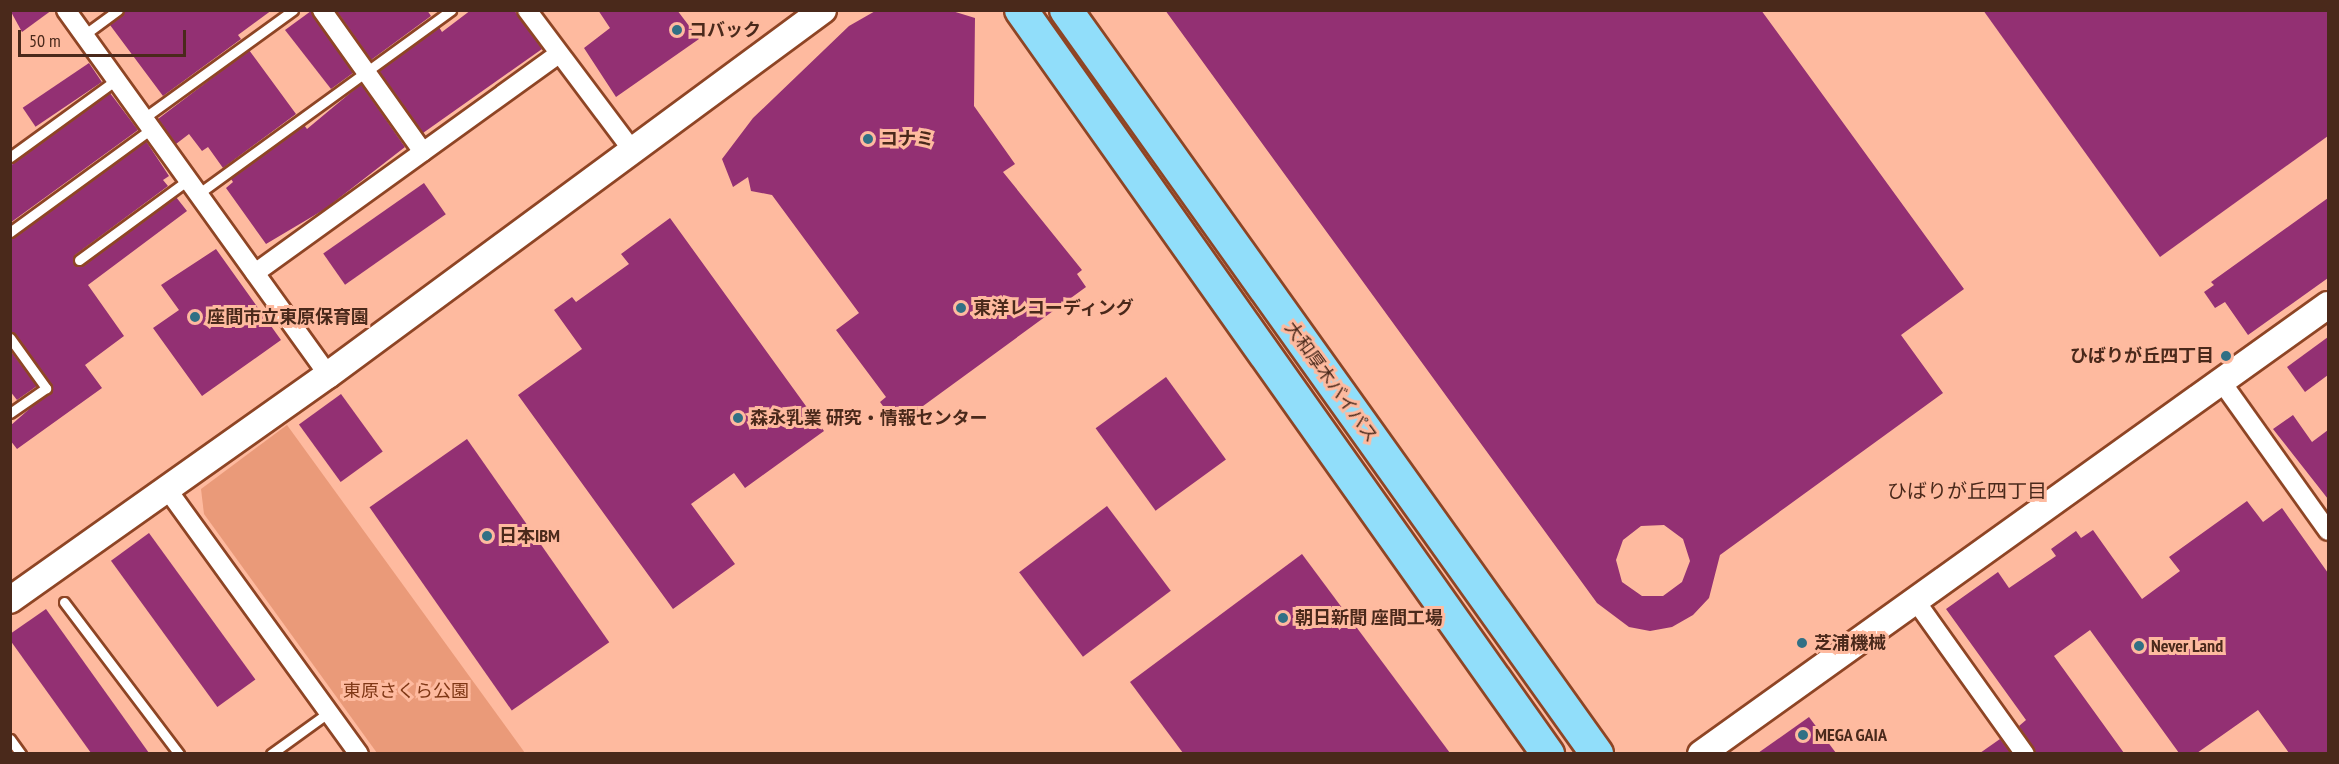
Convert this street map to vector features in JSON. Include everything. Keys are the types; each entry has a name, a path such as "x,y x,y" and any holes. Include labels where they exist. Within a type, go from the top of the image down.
{"highway":[{"name":"大和厚木バイパス","path":"1021,10 1548,753"},
{"name":"大和厚木バイパス","path":"1066,10 1597,753"}],"street":[{"path":"66,10 328,375"},
{"path":"322,10 423,152"},
{"path":"527,10 632,150"},
{"path":"13,593 167,489 328,375 823,10"},
{"path":"255,273 559,54"},
{"path":"1701,753 2328,305"},
{"path":"2221,381 2328,531"},
{"path":"167,489 359,753"},
{"path":"1915,600 2025,753"}],"lane":[{"path":"84,35 118,10"},
{"path":"10,232 293,10"},
{"path":"79,260 366,72 451,10"},
{"path":"10,157 116,80"},
{"path":"10,338 46,388 10,413"},
{"path":"64,602 179,753"},
{"path":"271,753 329,712"},
{"path":"10,739 21,753"}],"green space":[{"name":"東原さくら公園","path":"287,425 525,753 377,753 204,514 201,489"}],"building":[{"path":"10,10 52,10 22,32"},
{"path":"125,10 272,10 238,35 241,39 163,96 110,25"},
{"path":"336,10 427,10 431,16 371,60"},
{"path":"471,10 514,10 542,49 423,133 379,71 439,27 442,32"},
{"path":"598,10 677,10 699,39 616,97 584,48 610,28"},
{"path":"877,10 949,10 975,18 974,106 1015,164 1003,172 1082,270 1077,274 1086,287 897,425 880,402 886,397 836,330 859,313 772,195 751,191 748,177 733,187 722,159 753,118 849,26"},
{"path":"1165,10 1761,10 1964,289 1901,335 1943,393 1720,555 1709,598 1693,615 1672,627 1650,631 1629,627 1597,603","holes":["1664,525 1683,539 1690,561 1682,582 1663,596 1642,596 1622,582 1616,560 1623,540 1641,526"]},
{"path":"1983,10 2328,10 2328,136 2160,257"},
{"path":"311,11 353,73 331,89 285,30"},
{"path":"249,50 296,114 223,168 208,147 202,151 189,134 176,144 158,119"},
{"path":"89,63 102,82 36,127 23,108"},
{"path":"361,84 405,147 325,209 266,244 226,188 233,182 231,179 304,125 307,129"},
{"path":"110,93 138,130 10,223 10,166"},
{"path":"146,141 169,176 163,180 168,186 75,255 73,263 83,265 176,197 187,211 88,285 124,336 85,365 102,388 17,449 10,440 10,426 53,388 10,331 10,239"},
{"path":"424,183 446,214 345,285 323,254"},
{"path":"2328,198 2328,278 2248,335 2225,302 2215,308 2204,292 2214,285 2211,282"},
{"name":"森永乳業 研究・情報センター","path":"670,218 824,431 745,488 734,473 691,504 735,564 673,609 518,395 582,349 554,310 572,297 576,302 629,264 621,254"},
{"path":"216,249 281,340 202,396 153,328 179,310 161,285"},
{"path":"2328,337 2328,375 2305,392 2287,367"},
{"path":"10,350 37,386 17,400 10,391"},
{"path":"1166,377 1226,460 1156,511 1096,428"},
{"path":"341,394 383,451 341,482 299,425"},
{"path":"2293,415 2312,442 2328,430 2328,499 2273,429"},
{"path":"467,439 609,642 512,710 370,507"},
{"path":"2247,501 2263,522 2282,508 2328,573 2328,753 2289,753 2258,710 2197,753 2179,753 2090,630 2054,656 2124,753 2036,753 2019,726 2026,720 1946,609 1998,572 2009,588 2056,556 2051,549 2076,531 2081,538 2093,530 2142,599 2180,571 2169,557"},
{"path":"1107,506 1171,591 1083,657 1019,572"},
{"path":"149,533 255,679 217,707 111,561"},
{"name":"朝日新聞 座間工場","path":"1302,554 1450,753 1183,753 1130,682"},
{"path":"46,609 149,753 91,753 10,640 10,634"},
{"name":"MEGA GAIA","path":"1809,717 1836,753 1758,753"},
{"path":"2000,739 2011,753 1980,753"}],"place":[{"name":"コバック","path":"677,30"},
{"name":"コナミ","path":"868,139"},
{"name":"東洋レコーディング","path":"961,308"},
{"name":"座間市立東原保育園","path":"195,317"},
{"name":"ひばりが丘四丁目","path":"2226,356"},
{"name":"森永乳業 研究・情報センター","path":"738,418"},
{"name":"日本IBM","path":"487,536"},
{"name":"朝日新聞 座間工場","path":"1283,618"},
{"name":"芝浦機械","path":"1802,643"},
{"name":"Never Land","path":"2139,646"},
{"name":"MEGA GAIA","path":"1803,735"}],"district":[{"name":"ひばりが丘四丁目","path":"1967,491"}]}
